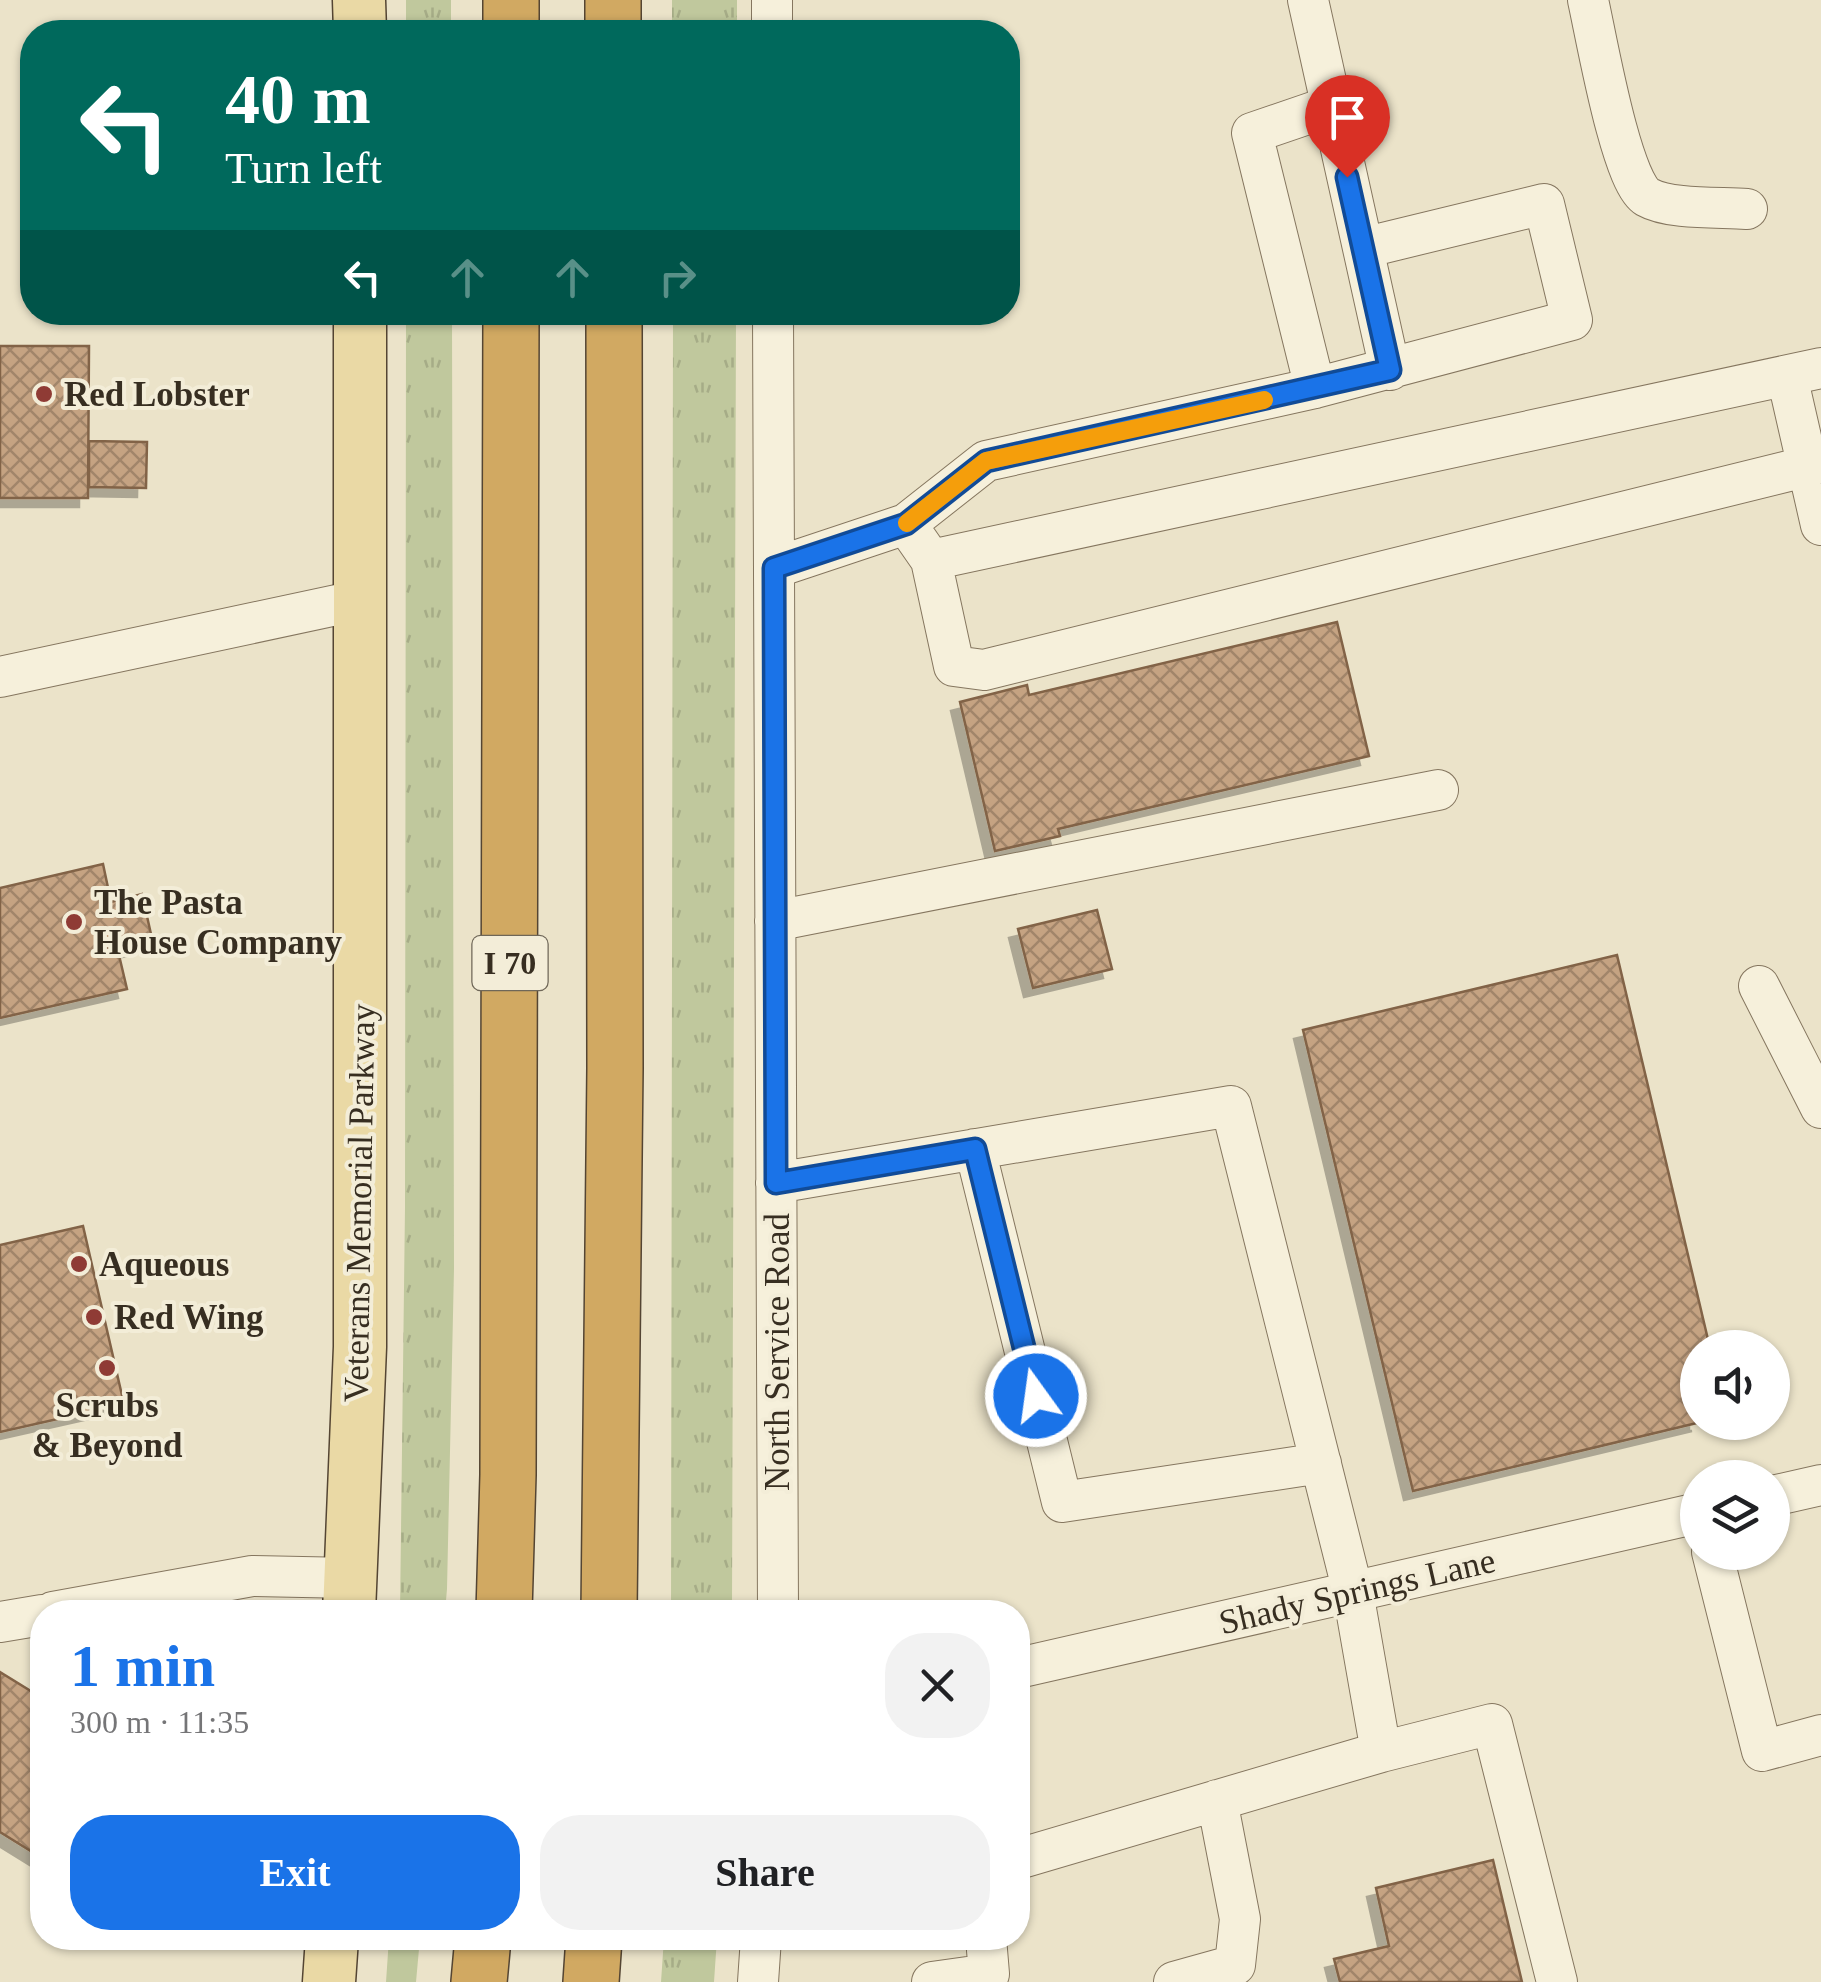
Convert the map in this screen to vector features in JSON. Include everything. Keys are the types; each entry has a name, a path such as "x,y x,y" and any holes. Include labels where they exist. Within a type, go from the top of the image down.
{"highway":[{"name":"I 70","path":"504,1600 511,325"},
{"path":"608,1600 615,1068 614,325"},
{"path":"479,1982 482,1950"},
{"path":"591,1982 593,1950"}],"main road":[{"name":"Veterans Memorial Parkway","path":"350,1595 360,1347 360,325"},
{"path":"330,1982 331,1950"}],"street":[{"path":"1308,0 1390,370"},
{"path":"1588,0 1622,151 1642,194 1658,203 1746,209"},
{"path":"1315,388 1252,133 1331,106"},
{"path":"774,568 906,524 986,461 1390,370 1572,320 1544,204 1363,248"},
{"name":"North Service Road","path":"773,325 778,1600"},
{"path":"931,560 1804,372 1821,525"},
{"path":"906,524 931,560 954,666 984,670 1814,464"},
{"path":"0,677 360,600"},
{"path":"775,921 1438,790"},
{"path":"1759,986 1821,1108"},
{"path":"776,1183 1232,1106 1352,1592 1381,1752"},
{"path":"975,1149 1062,1502 1320,1463"},
{"path":"1790,1492 1821,1485"},
{"name":"Shady Springs Lane","path":"1030,1665 1680,1517"},
{"path":"1717,1570 1762,1751 1821,1734"},
{"path":"119,1600 252,1576 350,1595"},
{"path":"0,1622 30,1616"},
{"path":"1030,1855 1381,1752 1492,1724 1557,1982"},
{"path":"1174,1982 1234,1964 1240,1919 1217,1800"},
{"path":"758,1982 760,1950"},
{"path":"932,1982 991,1965"}],"green space":[{"path":"406,0 451,0 451,20 406,20"},
{"path":"672,0 737,0 737,20 672,20"},
{"path":"406,325 452,325 454,1269 446,1600 400,1600 405,1207"},
{"path":"673,325 736,325 732,1600 671,1600"},
{"path":"388,1950 419,1950 416,1982 386,1982"},
{"path":"663,1950 716,1950 714,1982 661,1982"}],"building":[{"name":"Red Lobster","path":"0,346 89,346 88,498 0,498"},
{"path":"89,441 147,442 146,488 89,487"},
{"path":"1337,622 1369,756 1058,829 1060,836 995,851 960,702 1027,685 1029,695"},
{"name":"The Pasta House Company","path":"103,864 111,902 142,894 153,943 118,951 127,989 0,1018 0,888"},
{"path":"1097,910 1112,969 1033,988 1018,929"},
{"path":"1617,955 1706,1330 1680,1330 1680,1427 1413,1491 1303,1030"},
{"path":"83,1226 124,1404 0,1432 0,1245"},
{"path":"0,1672 30,1691 30,1851 0,1832"},
{"path":"1493,1860 1522,1982 1340,1982 1334,1959 1389,1946 1376,1888"}],"slow traffic":[{"path":"907,523 986,461 1264,400"}],"place":[{"name":"Red Lobster","path":"44,394"},
{"name":"The Pasta House Company","path":"74,922"},
{"name":"Aqueous","path":"79,1264"},
{"name":"Red Wing","path":"94,1317"},
{"name":"Scrubs & Beyond","path":"107,1368"}],"route":[{"path":"1036,1396 975,1149 776,1183 774,568 906,524 986,461 1390,370 1347,177"}]}
